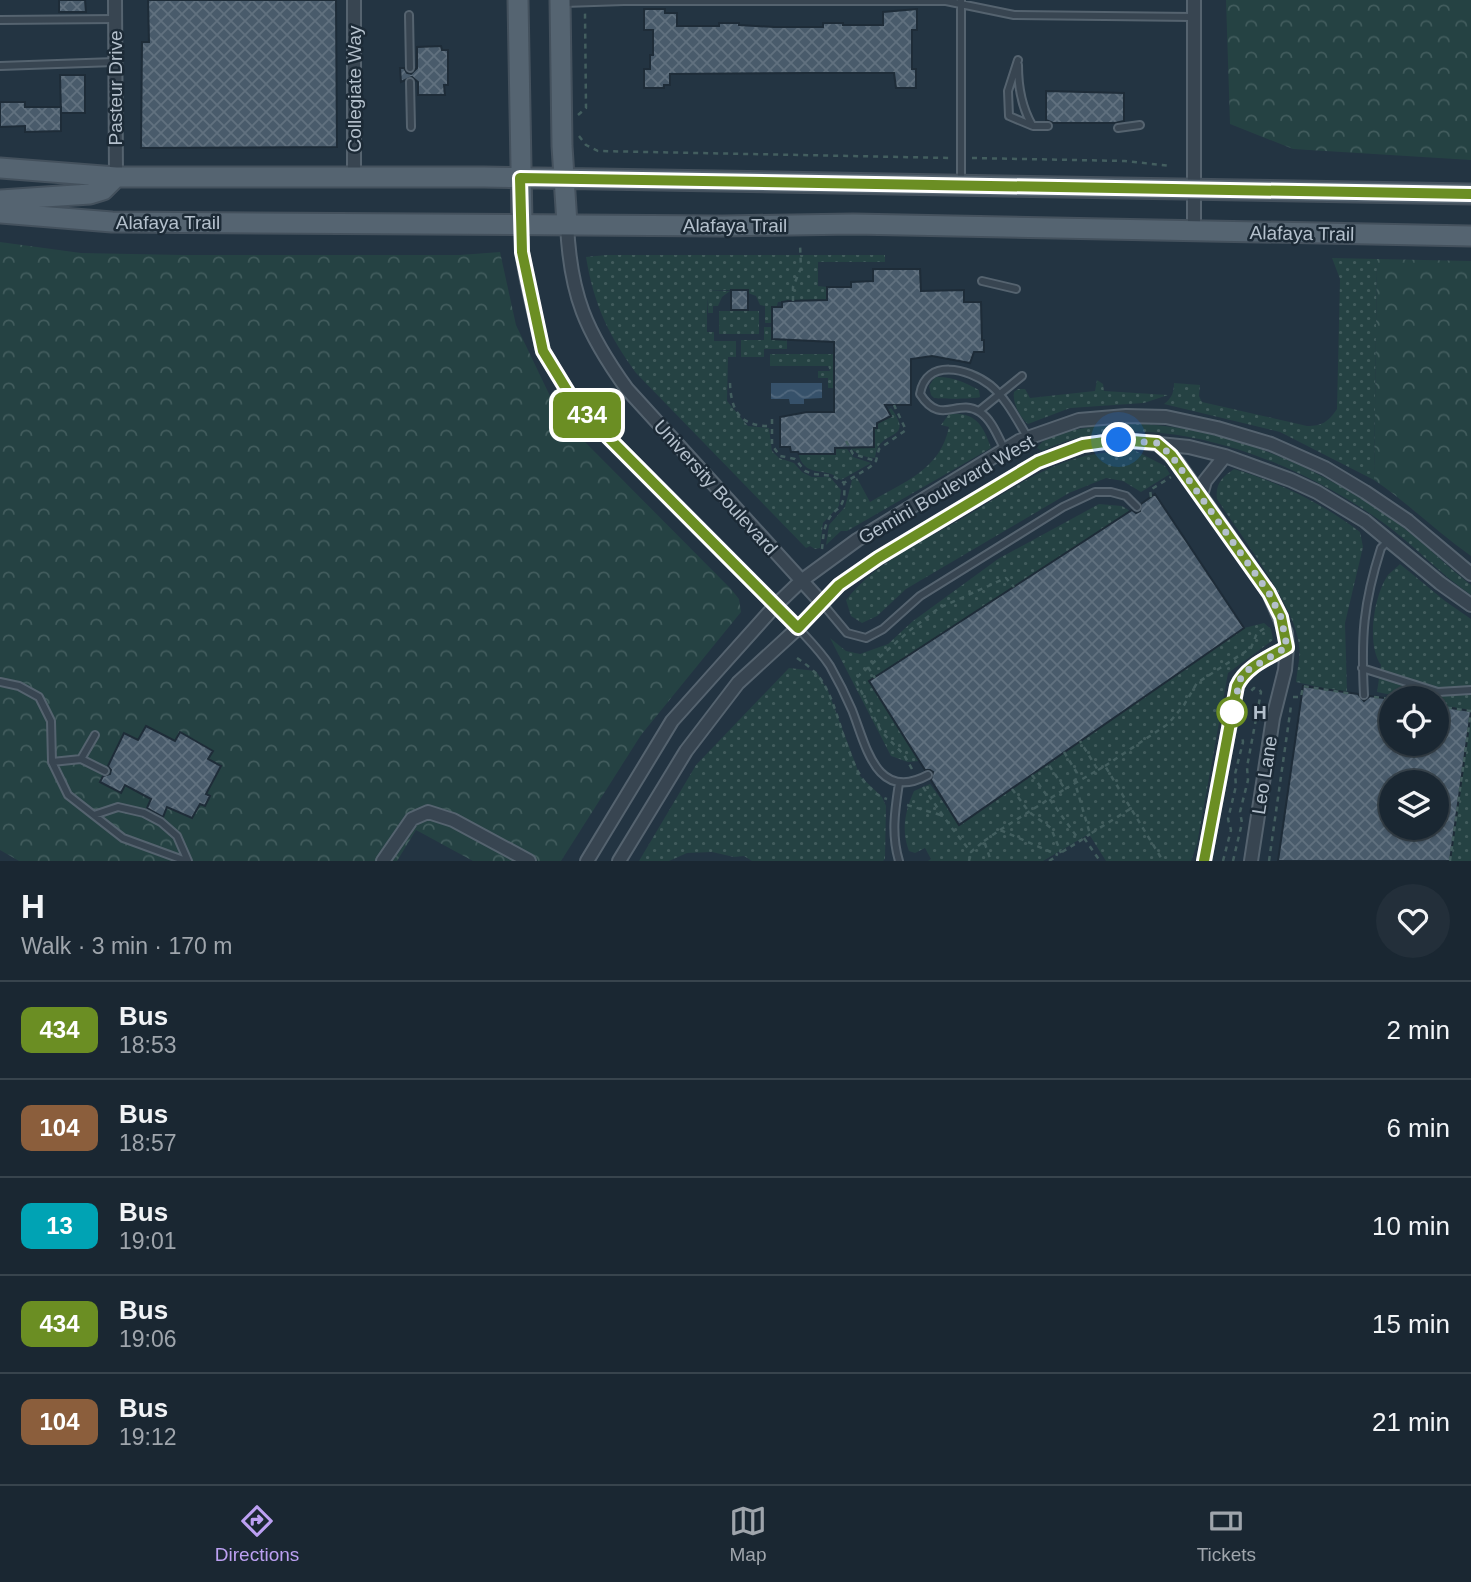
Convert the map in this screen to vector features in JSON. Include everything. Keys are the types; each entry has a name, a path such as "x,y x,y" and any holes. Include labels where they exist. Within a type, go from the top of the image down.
{"main road":[{"name":"University Boulevard","path":"517,0 522,223"},
{"name":"University Boulevard","path":"560,1 566,224"},
{"path":"0,167 116,177 564,178 1471,194"},
{"path":"0,200 90,194 103,190 116,177"},
{"name":"Alafaya Trail","path":"0,213 112,222 722,226 853,224 1471,236"}],"street":[{"name":"Pasteur Drive","path":"115,0 116,177"},
{"name":"Collegiate Way","path":"354,0 354,177"},
{"path":"1194,0 1194,231"},
{"name":"University Boulevard","path":"522,223 522,252 543,351 576,405 798,628"},
{"name":"University Boulevard","path":"566,224 572,279 583,316 603,356 627,389 822,603"},
{"name":"Gemini Boulevard West","path":"587,861 672,721 775,606 801,581 857,540 1005,450 1028,438 1079,420 1126,415 1166,417 1271,444 1325,468 1366,492 1408,521 1471,574"},
{"name":"Gemini Boulevard West","path":"619,861 686,751 738,683 798,628 839,585 878,558 1038,462 1083,445 1119,440 1189,447 1258,467 1317,492 1364,521 1471,605"},
{"name":"Leo Lane","path":"1157,443 1171,455 1201,495 1269,593 1281,619 1287,647 1251,861"},
{"path":"1201,495 1205,481 1225,456"},
{"path":"1204,861 1237,686 1248,670 1287,647"},
{"path":"383,861 412,819 428,812 453,820 529,861"}],"lane":[{"path":"560,1 946,1 1018,16 1194,18"},
{"path":"961,2 961,185"},
{"path":"409,15 410,68"},
{"path":"0,20 115,19"},
{"path":"1033,126 1023,108 1017,60 1008,91 1009,116 1033,126 1048,126"},
{"path":"0,66 115,62"},
{"path":"410,82 411,127"},
{"path":"1118,128 1140,125"},
{"path":"982,281 1016,289"},
{"path":"1005,450 990,422 979,411 970,408 935,410 928,406 920,394 922,383 932,372 940,369 951,370 989,384 999,394 1028,438"},
{"path":"979,411 1022,376"},
{"path":"822,603 848,633 866,638 883,629 920,596 1063,507 1095,492 1111,492 1126,496 1137,507"},
{"path":"1364,695 1364,609 1381,548 1390,540"},
{"path":"798,628 829,664 851,708 869,760 883,775 899,783 918,780 928,775"},
{"path":"1362,668 1438,692 1471,690"},
{"path":"0,682 19,686 39,697 51,721 52,762 68,795 123,838 187,861"},
{"path":"81,759 95,735"},
{"path":"52,762 81,759 105,771"},
{"path":"899,783 894,832 899,861"},
{"path":"94,815 118,807 144,813 161,822 177,836 187,861"}],"path":[{"path":"578,124 578,115 586,108 586,2"},
{"path":"579,133 586,145 598,151 1125,161 1171,166"},
{"path":"793,300 793,287 801,268 800,244"},
{"path":"730,383 730,402 745,421 757,426 772,426"},
{"path":"844,483 876,461 879,449 906,430 894,405"},
{"path":"772,419 772,444 779,456 795,459 805,471 833,476 844,483"},
{"path":"846,442 853,454 876,461"},
{"path":"795,452 795,459"},
{"path":"1151,497 1150,490 1183,470"},
{"path":"821,551 826,526 843,505 844,483"},
{"path":"971,852 918,780 904,755 881,731 855,679 939,608 1006,578 1014,587"},
{"path":"969,861 971,852 984,841 1098,771 1168,724 1197,683 1251,648 1257,632 1281,619"},
{"path":"797,658 816,671 828,691 860,776 882,797 944,816"},
{"path":"868,667 875,678"},
{"path":"1269,861 1293,697 1301,698 1303,686 1379,697"},
{"path":"1233,861 1242,823 1240,812 1248,780 1247,767 1261,692 1259,689 1254,688 1251,691 1250,698"},
{"path":"1449,708 1471,711 1450,861"},
{"path":"1223,861 1231,830 1228,819 1236,786 1243,742 1242,731"},
{"path":"1080,741 1098,771"},
{"path":"1064,752 1077,773 1075,783 1090,834"},
{"path":"1048,764 1065,789"},
{"path":"1105,766 1163,861"},
{"path":"1032,775 1080,841"},
{"path":"1012,789 1029,812 1051,828 1060,854"},
{"path":"1049,861 1130,809"},
{"path":"1000,830 1060,854"},
{"path":"1084,838 1100,861"},
{"path":"984,841 991,861"}],"green space":[{"path":"1226,0 1471,0 1471,160 1293,149 1230,124"},
{"path":"0,242 81,253 460,255 500,252 516,325 550,396 586,443 731,589 739,599 741,612 641,735 561,861 473,861 416,830 397,861 19,861 0,850"},
{"path":"885,255 885,262 818,262 818,286 827,287 827,300 778,302 772,323 765,323 765,306 760,305 756,296 748,293 748,290 707,290 730,291 722,297 718,306 713,306 713,313 708,313 707,297 707,332 714,332 714,341 736,341 736,357 728,357 727,401 748,426 769,428 772,451 779,458 794,463 802,472 812,477 830,477 841,490 839,506 823,523 820,548 806,548 636,373 610,332 593,290 586,257"},
{"path":"1332,258 1377,259 1374,480 1280,432 1164,404 1172,395 1174,383 1200,385 1199,396 1202,402 1307,426 1328,420 1337,409 1340,279"},
{"path":"1377,259 1471,261 1471,556 1374,480"},
{"path":"719,311 759,311 759,334 719,334"},
{"path":"764,327 772,327 781,338 787,340 787,349 764,349 764,357 741,357 741,340 764,340"},
{"path":"770,354 834,354 834,388 828,388 828,378 818,378 818,371 830,371 828,366 770,366"},
{"path":"935,377 968,384 979,390 980,397 934,398 929,386"},
{"path":"1097,380 1103,384 1104,391 1168,395 1144,403 1070,408 1028,424 1015,405 1014,392 1018,389 1025,389 1030,398 1095,391"},
{"path":"891,408 900,424 899,429 882,442 875,458 854,451 849,445 854,448 874,447 875,428 890,416 888,410"},
{"path":"949,414 966,415 977,422 991,448 847,531 841,531 826,545 829,525 845,507 852,480 857,478 870,502 919,473 938,454 949,427 941,425"},
{"path":"1125,423 1200,432 1236,441 1305,468 1370,504 1410,533 1471,585 1471,595 1385,524 1349,500 1309,478 1265,459 1220,444 1173,434 1128,431 1083,437 1042,451 1037,448 1052,437 1064,433"},
{"path":"835,441 845,446 853,457 871,463 841,480 828,473 810,469 801,461 798,452 835,454"},
{"path":"1134,450 1165,466 1170,474 1141,492 1123,481 1106,478 1069,493 906,589 877,616 862,623 851,616 846,600 883,565 1027,479 1071,460"},
{"path":"1234,469 1300,495 1360,532 1363,547 1345,623 1347,693 1296,682 1299,645 1288,610 1217,499 1220,481"},
{"path":"1099,504 1122,506 1130,511 869,681 919,761 908,762 891,756 830,638 846,651 860,654 888,644 913,621 998,559"},
{"path":"1400,564 1471,619 1471,711 1449,706 1449,686 1379,686 1377,692 1381,665 1374,645 1374,620 1379,595 1388,575"},
{"path":"1264,623 1271,629 1273,640 1228,673 1197,844 1191,861 1106,861 1089,834 1043,861 928,861 931,859 925,848 915,853 909,851 905,821 914,791 930,784 960,825 1244,628"},
{"path":"789,668 816,671 828,691 860,776 882,797 886,806 885,859 752,861 744,856 734,857 712,852 687,853 669,861 639,861 696,765"},
{"path":"1471,711 1471,861 1450,861"}],"water":[{"path":"771,383 822,383 822,398 804,399 804,404 790,404 789,399 771,399"}],"building":[{"path":"59,0 85,0 86,12 59,12"},
{"path":"148,0 336,0 337,147 141,148 142,42 149,42"},
{"path":"644,9 665,9 665,13 677,13 677,26 739,23 774,27 823,27 823,23 883,25 883,12 917,9 917,30 912,30 912,69 916,69 916,88 896,88 894,73 809,73 670,74 670,85 664,85 664,88 644,88 644,69 650,69 650,55 653,55 653,30 644,30"},
{"path":"441,46 442,50 448,50 448,85 444,85 445,95 418,95 418,82 412,77 401,82 400,68 411,74 417,68 417,47"},
{"path":"60,75 85,75 85,113 61,113"},
{"path":"1046,91 1124,93 1124,121 1053,123 1046,120"},
{"path":"0,102 25,102 25,107 61,107 61,131 25,132 25,126 0,127"},
{"path":"873,269 920,269 921,291 964,290 964,302 981,302 984,352 974,352 970,363 932,356 911,359 911,405 885,405 891,416 877,423 877,428 874,428 874,447 835,448 835,454 799,454 791,452 790,447 780,447 780,417 807,412 834,412 834,342 772,339 772,307 782,307 782,302 788,301 827,300 827,287 851,287 851,282 873,281"},
{"path":"731,290 748,290 748,310 731,310"},
{"path":"1155,494 1244,628 959,825 931,780 933,772 925,770 869,681 1132,510 1136,513 1140,511 1141,504"},
{"path":"1303,686 1358,694 1364,701 1370,696 1379,697 1379,756 1449,756 1449,708 1471,711 1450,861 1278,861"},
{"path":"146,726 175,741 180,732 213,751 208,759 221,766 206,794 210,796 205,806 200,804 192,818 167,807 163,817 147,808 151,799 125,785 121,793 100,782 103,776 110,774 108,766 124,733 138,740"}],"bus line":[{"name":"434","path":"1204,861 1237,686 1248,670 1287,647 1286,633 1269,593 1171,455 1157,443 1119,440 1083,445 1038,462 878,558 839,585 798,628 576,405 543,351 522,252 520,178 1471,194"}],"place":[{"name":"H","path":"1232,712"}],"route":[{"path":"1119,440 1157,443 1171,455 1269,593 1281,617 1287,647 1241,677 1232,712"}]}
